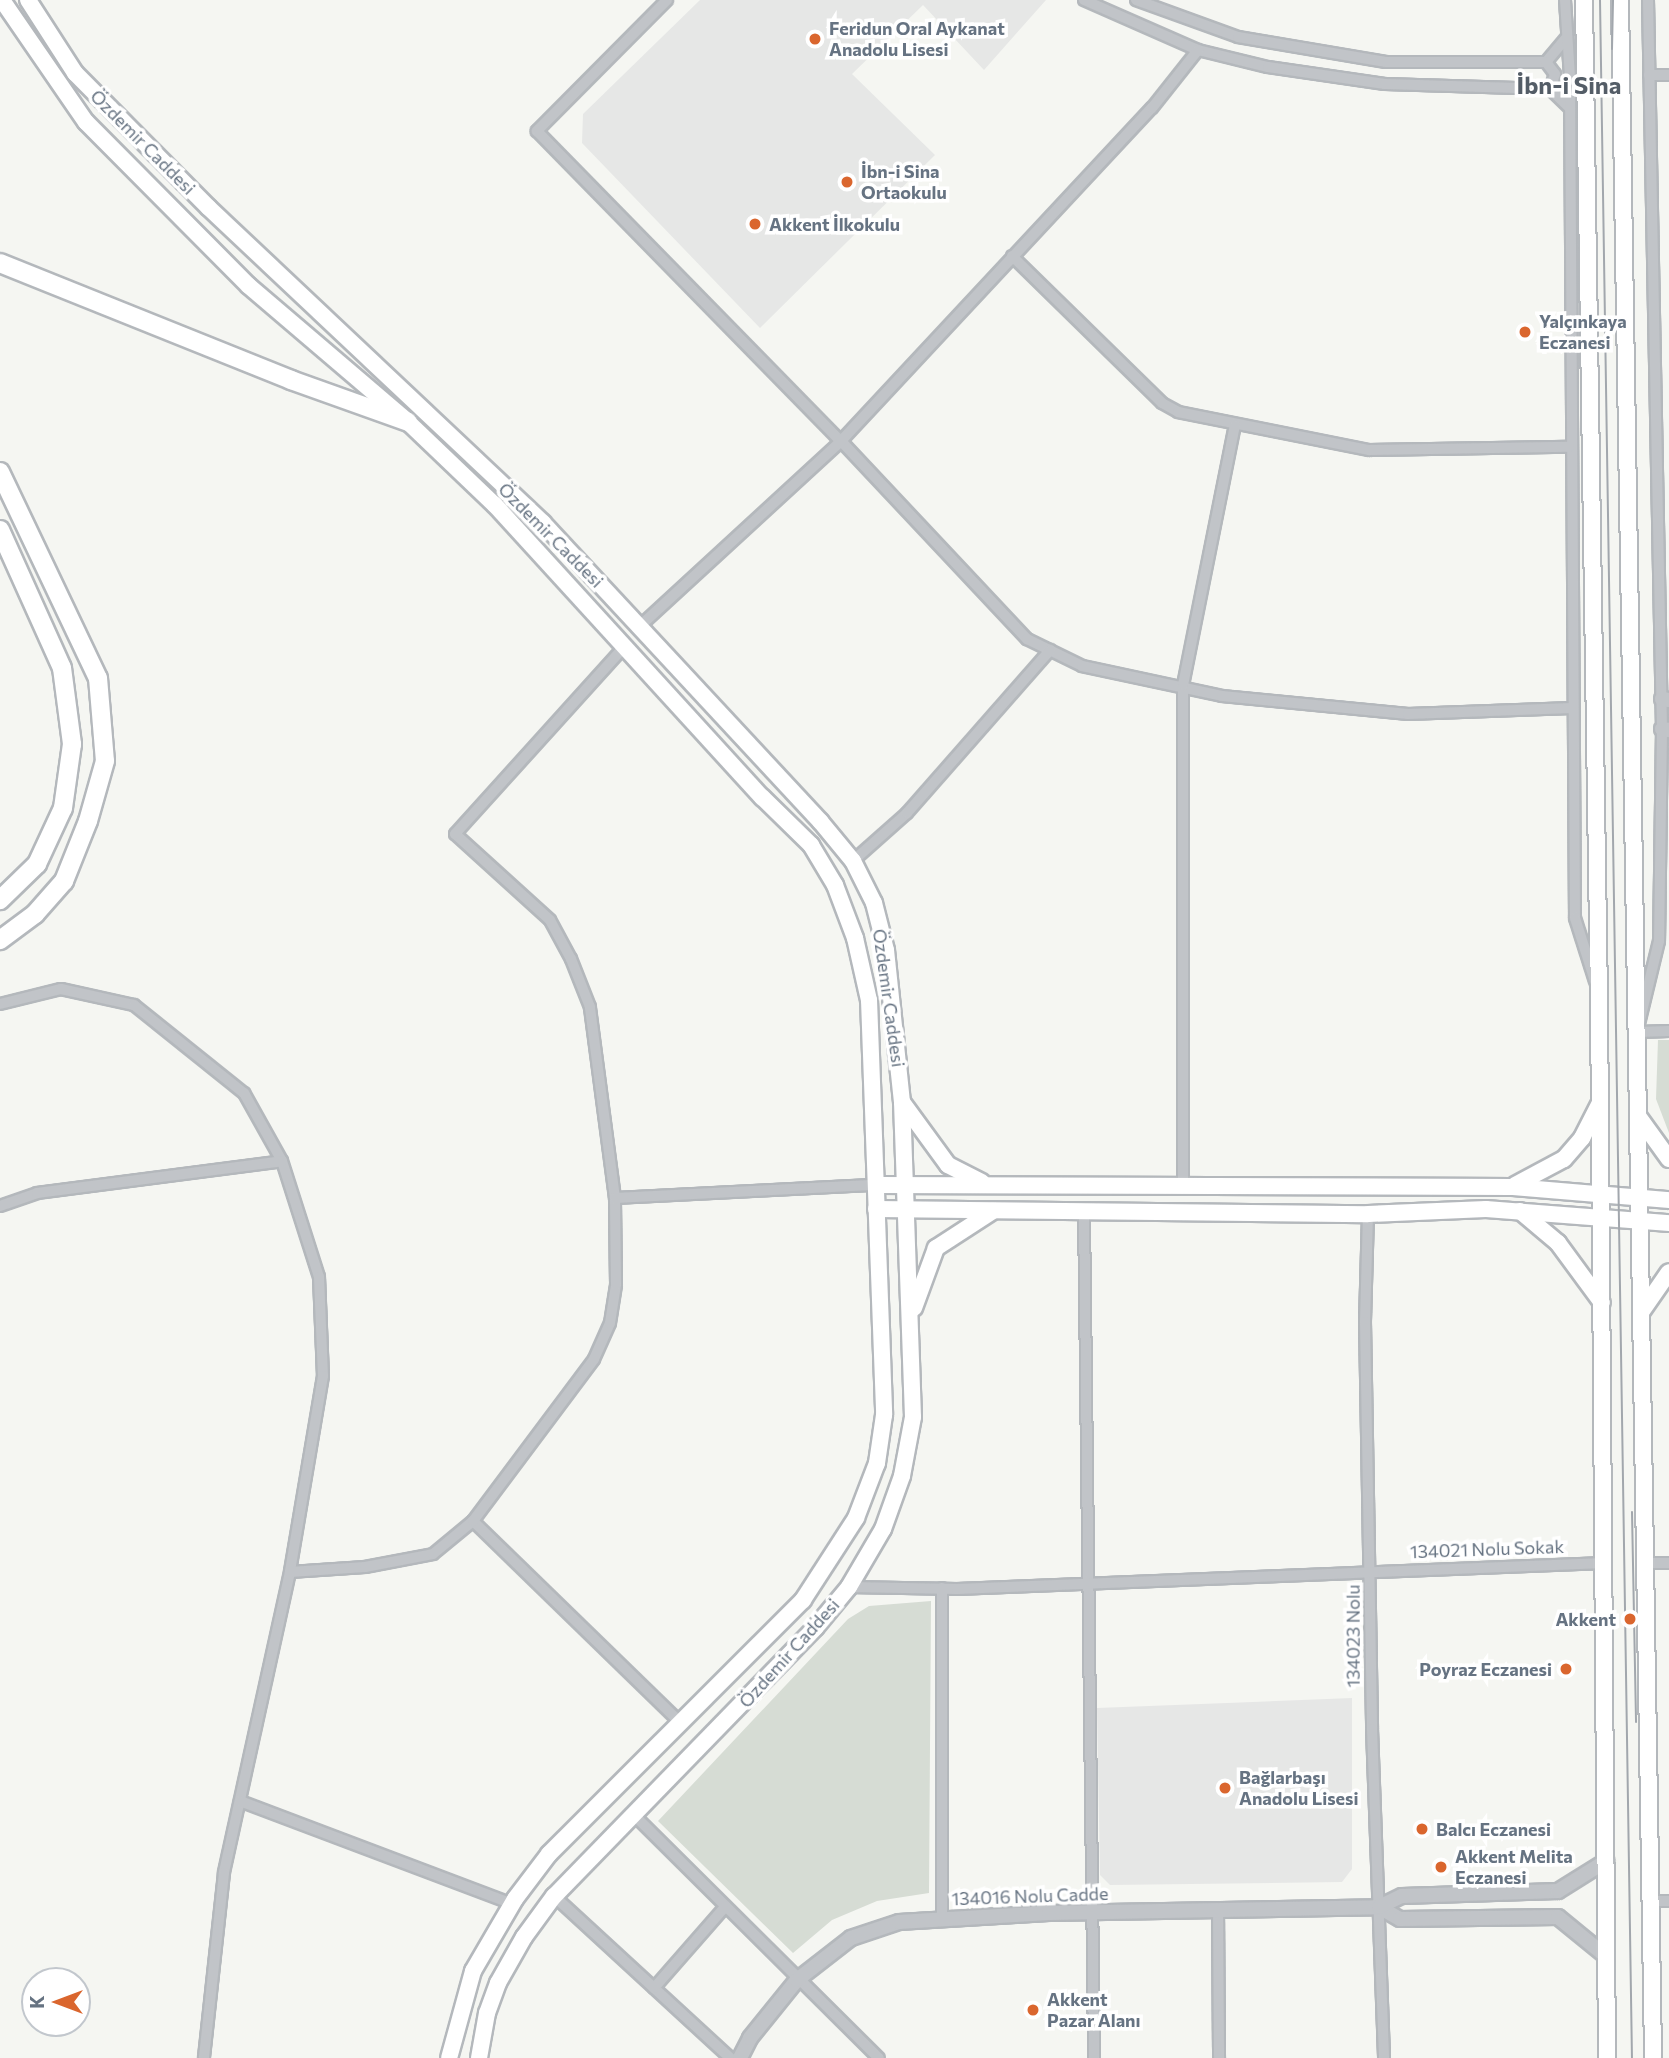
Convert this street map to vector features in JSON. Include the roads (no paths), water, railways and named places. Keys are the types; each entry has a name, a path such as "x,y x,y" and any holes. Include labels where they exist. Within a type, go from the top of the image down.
{"main road":[{"name":"Özdemir Caddesi","path":"2,0 86,122 249,286 408,422 503,513 762,797 811,845 835,885 855,938 869,1000 884,1402 877,1463 856,1518 803,1600 550,1854 512,1904 473,1971 449,2058"},
{"name":"Özdemir Caddesi","path":"28,0 75,73 209,208 543,523 853,861 874,903 886,950 902,1102 913,1417 902,1476 883,1529 849,1587 815,1629 554,1896 524,1937 498,1983 479,2058"},
{"path":"1584,0 1599,996 1608,2058"},
{"path":"1620,0 1648,1563 1653,2058"},
{"path":"0,263 291,380 408,422"},
{"path":"0,472 98,677 105,761 88,821 64,881 35,914 0,940"},
{"path":"0,530 62,668 72,744 63,808 37,864 14,891 0,900"},
{"path":"902,1102 948,1165 984,1184"},
{"path":"1513,1186 1564,1159 1582,1138 1600,1102"},
{"path":"1638,1116 1669,1159"},
{"path":"876,1185 1513,1186 1669,1200"},
{"path":"876,1209 1368,1214 1518,1210 1601,1215 1669,1223"},
{"path":"911,1317 936,1248 995,1210"},
{"path":"1518,1210 1558,1243 1602,1303"},
{"path":"1642,1311 1669,1272"}],"street":[{"path":"667,0 537,131 841,441 1027,639 1082,666 1183,685 1222,696 1408,714 1572,708"},
{"path":"1084,0 1198,50 1344,80 1550,89 1570,107"},
{"path":"1136,0 1205,28 1307,52 1426,64 1546,62 1567,37"},
{"path":"1565,0 1570,107 1569,447 1574,918 1599,996"},
{"path":"1648,0 1665,729 1659,941 1637,1031 1669,1031"},
{"path":"640,626 841,441 1152,108 1198,50"},
{"path":"1546,62 1555,74 1550,89"},
{"path":"1650,75 1669,75"},
{"path":"1012,257 1162,403 1178,412 1369,450 1569,447"},
{"path":"1183,1186 1183,685 1235,425"},
{"path":"1657,448 1669,448"},
{"path":"290,1572 365,1567 433,1554 473,1521 594,1359 610,1323 616,1284 615,1198 590,1007 571,960 550,920 455,834 625,646"},
{"path":"853,861 907,813 1050,650"},
{"path":"0,1003 61,989 134,1005 244,1093 282,1161 320,1277 323,1376 290,1572 225,1873 204,2058"},
{"path":"0,1206 37,1193 282,1161"},
{"path":"615,1198 876,1185"},
{"path":"1084,1211 1094,2058"},
{"name":"134023 Nolu","path":"1368,1214 1365,1322 1384,2058"},
{"path":"473,1521 681,1723"},
{"name":"134021 Nolu Sokak","path":"849,1587 942,1588 1088,1584 1370,1570 1604,1563"},
{"path":"1648,1563 1669,1563"},
{"path":"942,1588 942,1919"},
{"path":"240,1801 512,1904"},
{"path":"634,1815 797,1980 879,2058"},
{"path":"1379,1907 1402,1896 1558,1891 1606,1861"},
{"path":"554,1896 730,2058"},
{"path":"1650,1901 1669,1901"},
{"path":"654,1988 725,1907"},
{"path":"1379,1907 1400,1919 1558,1917 1606,1957"},
{"name":"134016 Nolu Cadde","path":"740,2058 750,2038 797,1980 851,1938 899,1922 1091,1912 1379,1907"},
{"path":"1218,1909 1219,2058"}],"tram line":[{"path":"1600,0 1632,2058"},
{"path":"1612,49 1613,0"},
{"path":"1632,1512 1636,1722"}],"place":[{"name":"Feridun Oral Aykanat Anadolu Lisesi","path":"815,39"},
{"name":"İbn-i Sina Ortaokulu","path":"847,182"},
{"name":"Akkent İlkokulu","path":"755,224"},
{"name":"Yalçınkaya Eczanesi","path":"1525,332"},
{"name":"Akkent","path":"1630,1619"},
{"name":"Poyraz Eczanesi","path":"1566,1669"},
{"name":"Bağlarbaşı Anadolu Lisesi","path":"1225,1788"},
{"name":"Balcı Eczanesi","path":"1422,1829"},
{"name":"Akkent Melita Eczanesi","path":"1441,1867"},
{"name":"Akkent Pazar Alanı","path":"1033,2010"}],"district":[{"name":"İbn-i Sina","path":"1569,85"}]}
